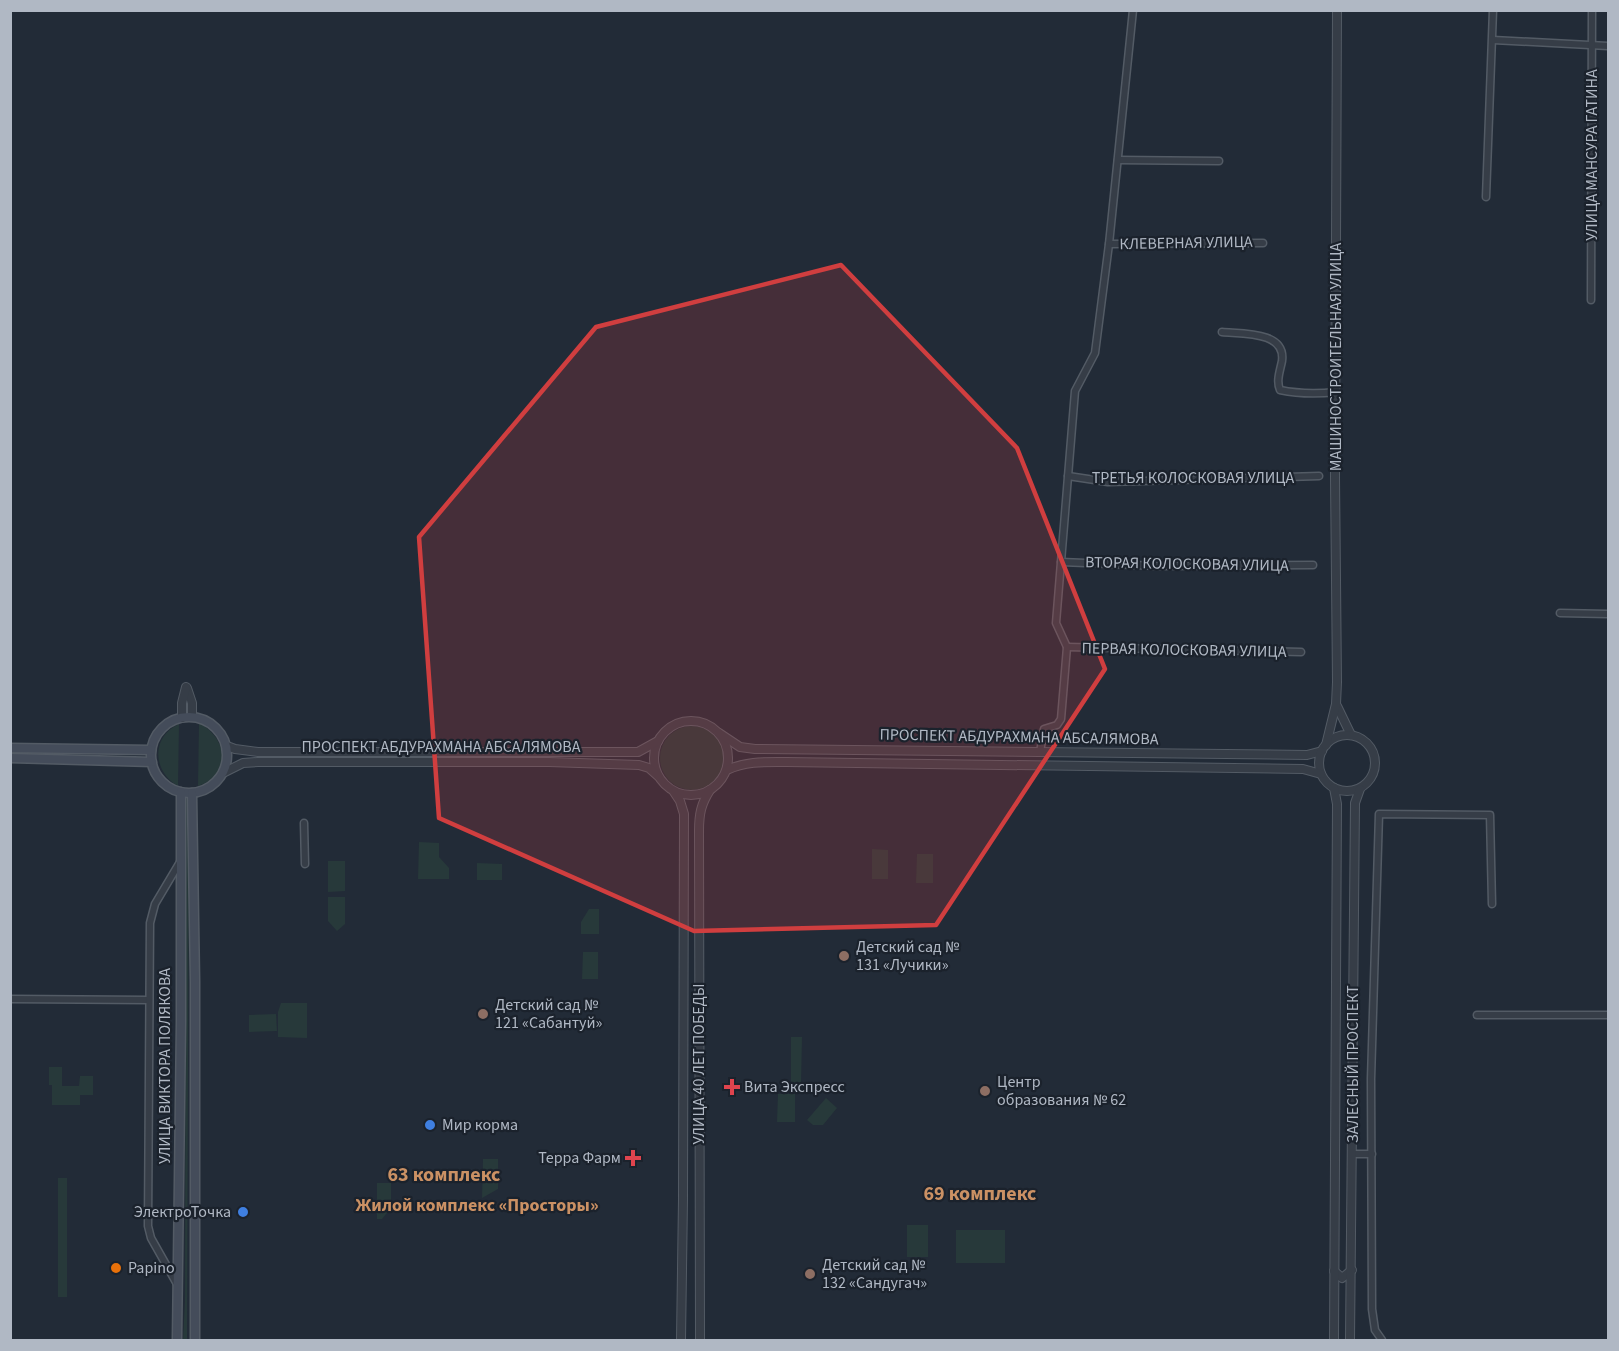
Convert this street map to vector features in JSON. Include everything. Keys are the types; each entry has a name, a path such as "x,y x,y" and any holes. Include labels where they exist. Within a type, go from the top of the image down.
{"main road":[{"path":"192,717 212,725 227,746 228,754 223,773 208,788 192,793 168,787 162,781 156,774 151,750 157,735 168,723 192,717"},
{"path":"10,748 151,750"},
{"path":"10,758 152,762"},
{"name":"УЛИЦА ВИКТОРА ПОЛЯКОВА","path":"177,1341 181,792"},
{"name":"УЛИЦА ВИКТОРА ПОЛЯКОВА","path":"192,793 195,982 195,1341"}],"street":[{"path":"1040,752 1044,729 1057,725 1061,718 1067,647 1056,623 1075,391 1095,353 1109,244 1133,10"},
{"name":"МАШИНОСТРОИТЕЛЬНАЯ УЛИЦА","path":"1324,748 1336,704 1338,10"},
{"path":"1486,197 1493,10"},
{"name":"УЛИЦА МАНСУРА ГАТИНА","path":"1591,300 1592,10"},
{"path":"1493,40 1608,46"},
{"path":"1118,160 1219,161"},
{"name":"КЛЕВЕРНАЯ УЛИЦА","path":"1109,244 1263,243"},
{"path":"1222,332 1274,340 1280,346 1282,358 1279,376 1280,390 1319,394 1336,392"},
{"name":"ТРЕТЬЯ КОЛОСКОВАЯ УЛИЦА","path":"1068,476 1108,482 1318,476"},
{"name":"ВТОРАЯ КОЛОСКОВАЯ УЛИЦА","path":"1061,562 1159,566 1313,565"},
{"path":"1560,613 1608,614"},
{"name":"ПЕРВАЯ КОЛОСКОВАЯ УЛИЦА","path":"1067,647 1301,652"},
{"path":"182,718 182,703 186,687 192,703 192,717"},
{"name":"МАШИНОСТРОИТЕЛЬНАЯ УЛИЦА","path":"1336,704 1351,735"},
{"path":"686,721 697,721 710,725 719,733 728,755 727,770 723,778 710,790 692,796 674,792 658,776 655,754 658,741 675,725 686,721"},
{"name":"ПРОСПЕКТ АБДУРАХМАНА АБСАЛЯМОВА","path":"719,733 740,747 755,749 1307,755 1324,748"},
{"path":"1351,735 1366,742 1375,757 1376,766 1368,783 1360,789 1351,791 1334,788 1321,774 1319,766 1324,748 1336,737 1351,735"},
{"name":"ПРОСПЕКТ АБДУРАХМАНА АБСАЛЯМОВА","path":"227,746 258,752 638,752 658,741"},
{"name":"ПРОСПЕКТ АБДУРАХМАНА АБСАЛЯМОВА","path":"223,773 243,763 258,762 556,762 639,765 649,768 658,776"},
{"name":"ПРОСПЕКТ АБДУРАХМАНА АБСАЛЯМОВА","path":"727,770 736,765 786,762 1303,769 1321,774"},
{"name":"ЗАЛЕСНЫЙ ПРОСПЕКТ","path":"1334,788 1337,804 1334,1341"},
{"name":"ЗАЛЕСНЫЙ ПРОСПЕКТ","path":"1350,1341 1355,803 1360,789"},
{"name":"УЛИЦА 40 ЛЕТ ПОБЕДЫ","path":"700,1341 699,812 710,790"},
{"name":"УЛИЦА 40 ЛЕТ ПОБЕДЫ","path":"674,792 684,814 684,1199 681,1341"},
{"path":"1382,1341 1375,1330 1372,1309 1371,1154 1379,814 1490,815 1492,904"},
{"path":"304,823 305,864"},
{"path":"179,1286 151,1238 148,1226 151,915 180,862"},
{"path":"10,999 149,1000"},
{"path":"1477,1015 1608,1015"},
{"path":"1353,1154 1371,1154"},
{"path":"1334,1271 1342,1278 1352,1270"}],"highlighted area":[{"path":"841,265 1017,448 1105,669 936,925 694,931 439,818 419,537 596,327"}],"shaded area":[{"path":"199,723 216,737 220,746 222,765 210,780 198,786"},
{"path":"179,724 178,786 164,772 158,755 163,737"},
{"path":"692,726 704,728 715,735 722,746 724,758 722,770 715,781 704,788 692,790 680,788 669,781 662,770 660,758 662,746 669,735 680,728"},
{"path":"186,799 189,799 187,1340 183,1340 185,1301"},
{"path":"419,842 439,843 439,857 449,868 449,879 418,879"},
{"path":"872,849 888,850 888,879 872,879"},
{"path":"917,854 933,854 933,883 916,883"},
{"path":"328,861 345,861 345,891 328,892"},
{"path":"477,863 502,864 502,880 477,880"},
{"path":"328,897 345,897 345,924 337,931 328,921"},
{"path":"589,909 599,909 599,934 581,934 581,922"},
{"path":"583,952 598,952 598,979 582,979"},
{"path":"281,1003 307,1003 307,1038 278,1037 278,1012"},
{"path":"276,1014 277,1031 249,1032 249,1015"},
{"path":"791,1037 802,1037 801,1085 791,1084"},
{"path":"49,1067 62,1067 62,1086 79,1086 80,1076 93,1076 93,1095 80,1095 80,1105 52,1105"},
{"path":"778,1094 795,1094 795,1122 777,1122"},
{"path":"826,1098 837,1108 823,1125 813,1125 807,1120"},
{"path":"483,1159 498,1159 498,1189 482,1198"},
{"path":"58,1178 67,1178 67,1297 58,1297"},
{"path":"377,1183 391,1183 391,1208 382,1219 377,1219"},
{"path":"907,1225 928,1225 928,1257 907,1257"},
{"path":"956,1230 1005,1230 1005,1263 956,1263"}],"place":[{"name":"Детский сад № 131 «Лучики»","path":"844,956"},
{"name":"Детский сад № 121 «Сабантуй»","path":"483,1014"},
{"name":"Вита Экспресс","path":"732,1087"},
{"name":"Центр образования № 62","path":"985,1091"},
{"name":"Мир корма","path":"430,1125"},
{"name":"Терра Фарм","path":"633,1158"},
{"name":"ЭлектроТочка","path":"243,1212"},
{"name":"Papino","path":"116,1268"},
{"name":"Детский сад № 132 «Сандугач»","path":"810,1274"}],"district":[{"name":"63 комплекс","path":"444,1175"},
{"name":"69 комплекс","path":"980,1194"},
{"name":"Жилой комплекс «Просторы»","path":"477,1205"}]}
